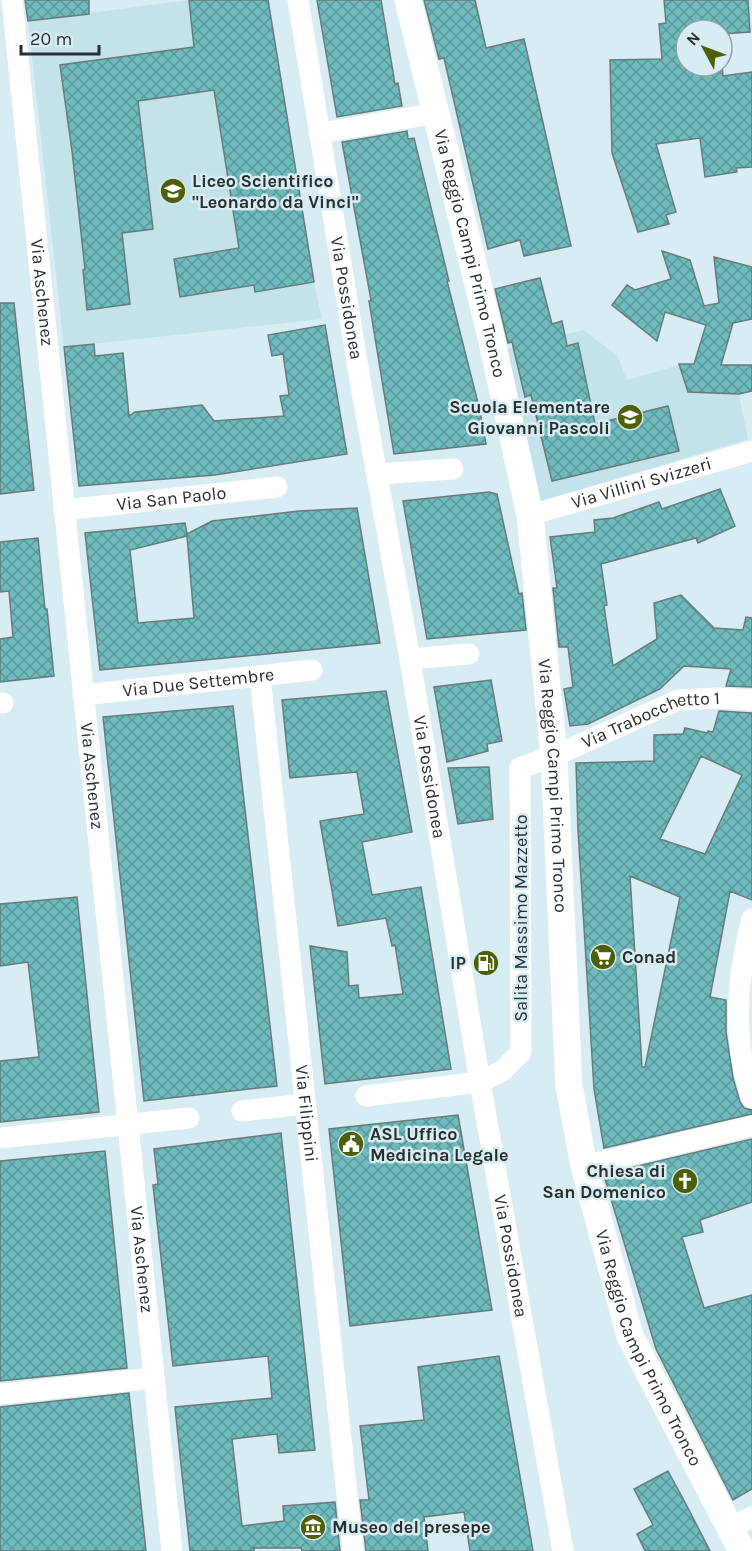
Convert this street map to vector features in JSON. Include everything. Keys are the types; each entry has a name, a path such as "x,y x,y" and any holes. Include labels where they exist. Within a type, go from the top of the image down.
{"street":[{"name":"Via Aschenez","path":"12,0 172,1551"},
{"name":"Via Possidonea","path":"298,0 480,1082 563,1551"},
{"name":"Via Reggio Campi Primo Tronco","path":"408,0 491,337 530,515 554,756 568,1086 584,1166 630,1336 742,1532"},
{"path":"321,133 437,113"},
{"name":"Via Villini Svizzeri","path":"530,515 752,451"},
{"path":"377,474 453,469"},
{"name":"Via San Paolo","path":"64,510 278,488"},
{"path":"410,659 469,654"},
{"name":"Via Due Settembre","path":"84,695 312,670"},
{"name":"Via Filippini","path":"260,676 353,1551"},
{"name":"Via Trabocchetto 1","path":"554,756 678,700 717,698 752,700"},
{"name":"Salita Massimo Mazzetto","path":"480,1082 502,1071 521,1052 520,768 554,756"},
{"path":"752,919 742,956 738,1000 740,1044 752,1098"},
{"path":"366,1096 480,1082"},
{"path":"242,1112 305,1104"},
{"path":"0,1137 189,1118"},
{"path":"584,1166 752,1126"},
{"path":"0,1394 154,1378"}],"shaded area":[{"name":"Liceo Scientifico \"Leonardo da Vinci\"","path":"189,0 269,0 314,282 322,319 64,347 28,21"},
{"name":"Scuola Elementare Giovanni Pascoli","path":"583,330 617,355 627,380 679,365 733,365 748,439 537,503 500,351"}],"building":[{"path":"25,0 89,0 89,14 28,21"},
{"path":"189,0 268,0 314,282 255,292 254,285 180,297 174,259 239,248 214,90 138,101 153,229 122,233 130,304 87,310 83,270 85,269 72,151 60,65 194,47"},
{"path":"317,0 381,0 395,84 398,83 402,106 337,117"},
{"path":"424,0 475,0 486,48 524,39 571,246 524,256 520,240 488,249 444,58 439,59"},
{"path":"664,0 748,0 750,32 734,33 734,18 674,18 674,78 734,78 734,74 752,72 752,167 736,168 737,172 705,177 700,138 656,144 676,212 666,215 669,224 638,232 612,153 610,60 662,59 659,24 666,23"},
{"path":"407,131 408,139 414,138 486,444 394,454 369,301 371,300 342,142"},
{"path":"662,251 690,260 704,306 719,303 714,257 752,267 752,319 733,323 721,365 752,365 752,391 739,394 688,392 679,364 694,364 706,325 665,312 657,341 612,305 627,285 635,290 671,279"},
{"path":"540,278 552,324 562,321 567,346 578,343 595,424 668,406 679,451 552,481 531,395 525,397 512,342 508,343 495,289"},
{"path":"0,303 14,303 34,490 0,494"},
{"path":"325,325 347,454 215,475 79,486 64,347 94,344 95,356 123,353 129,416 135,412 202,405 214,421 284,416 280,396 289,395 283,354 272,356 268,335"},
{"path":"720,489 735,526 698,543 696,538 601,564 607,605 604,606 613,666 657,639 654,603 681,595 714,628 743,630 746,617 752,618 752,687 726,686 731,669 684,666 660,689 588,724 570,726 564,689 573,687 568,647 559,647 553,588 557,588 550,537 595,532 594,520 613,518 659,502 662,509"},
{"path":"489,492 497,494 519,594 522,593 526,630 427,639 403,501"},
{"path":"357,508 380,643 100,670 85,533 185,523 187,534 212,521 299,511","holes":["187,536 194,618 138,623 130,550"]},
{"path":"38,538 54,676 0,682 0,639 13,637 9,591 0,592 0,542"},
{"path":"491,680 502,741 487,744 488,751 447,762 434,687"},
{"path":"386,691 412,832 362,842 372,895 421,887 451,1069 325,1084 310,946 347,952 349,986 358,985 359,998 403,994 395,945 392,946 386,918 338,926 320,821 364,814 357,772 290,778 282,700"},
{"path":"233,706 277,1086 144,1101 103,717"},
{"path":"719,711 752,713 752,900 730,891 710,997 726,1000 726,1032 733,1078 740,1102 744,1108 752,1110 752,1114 604,1148 594,1089 576,763 654,761 654,735 683,734 685,728 707,733 708,731 713,732","holes":["701,756 742,775 705,854 660,839","630,876 680,897 645,1067 642,1067"]},
{"path":"489,767 493,819 458,824 448,768"},
{"path":"77,897 99,1112 0,1122 0,1061 39,1057 28,962 0,966 0,904"},
{"path":"458,1115 492,1310 350,1326 329,1129"},
{"path":"281,1133 315,1450 279,1453 277,1434 232,1439 242,1526 284,1521 283,1506 335,1502 340,1551 254,1548 254,1551 190,1551 175,1407 272,1398 268,1356 173,1366 153,1185 158,1184 154,1149"},
{"path":"752,1139 752,1202 700,1220 703,1232 682,1237 704,1308 752,1295 752,1489 733,1500 656,1349 605,1179 609,1178 608,1173"},
{"path":"105,1151 127,1368 0,1381 0,1161"},
{"path":"499,1356 533,1551 470,1551 464,1512 424,1517 428,1551 366,1551 360,1500 369,1500 360,1426 424,1420 418,1367"},
{"path":"129,1393 146,1551 0,1551 0,1407"},
{"path":"668,1471 710,1551 645,1551 637,1534 653,1525 634,1489"}],"place":[{"name":"Liceo Scientifico \"Leonardo da Vinci\"","path":"173,191"},
{"name":"Scuola Elementare Giovanni Pascoli","path":"630,417"},
{"name":"Conad","path":"603,957"},
{"name":"IP","path":"486,963"},
{"name":"ASL Uffico Medicina Legale","path":"351,1144"},
{"name":"Chiesa di San Domenico","path":"685,1181"},
{"name":"Museo del presepe","path":"313,1527"}]}
